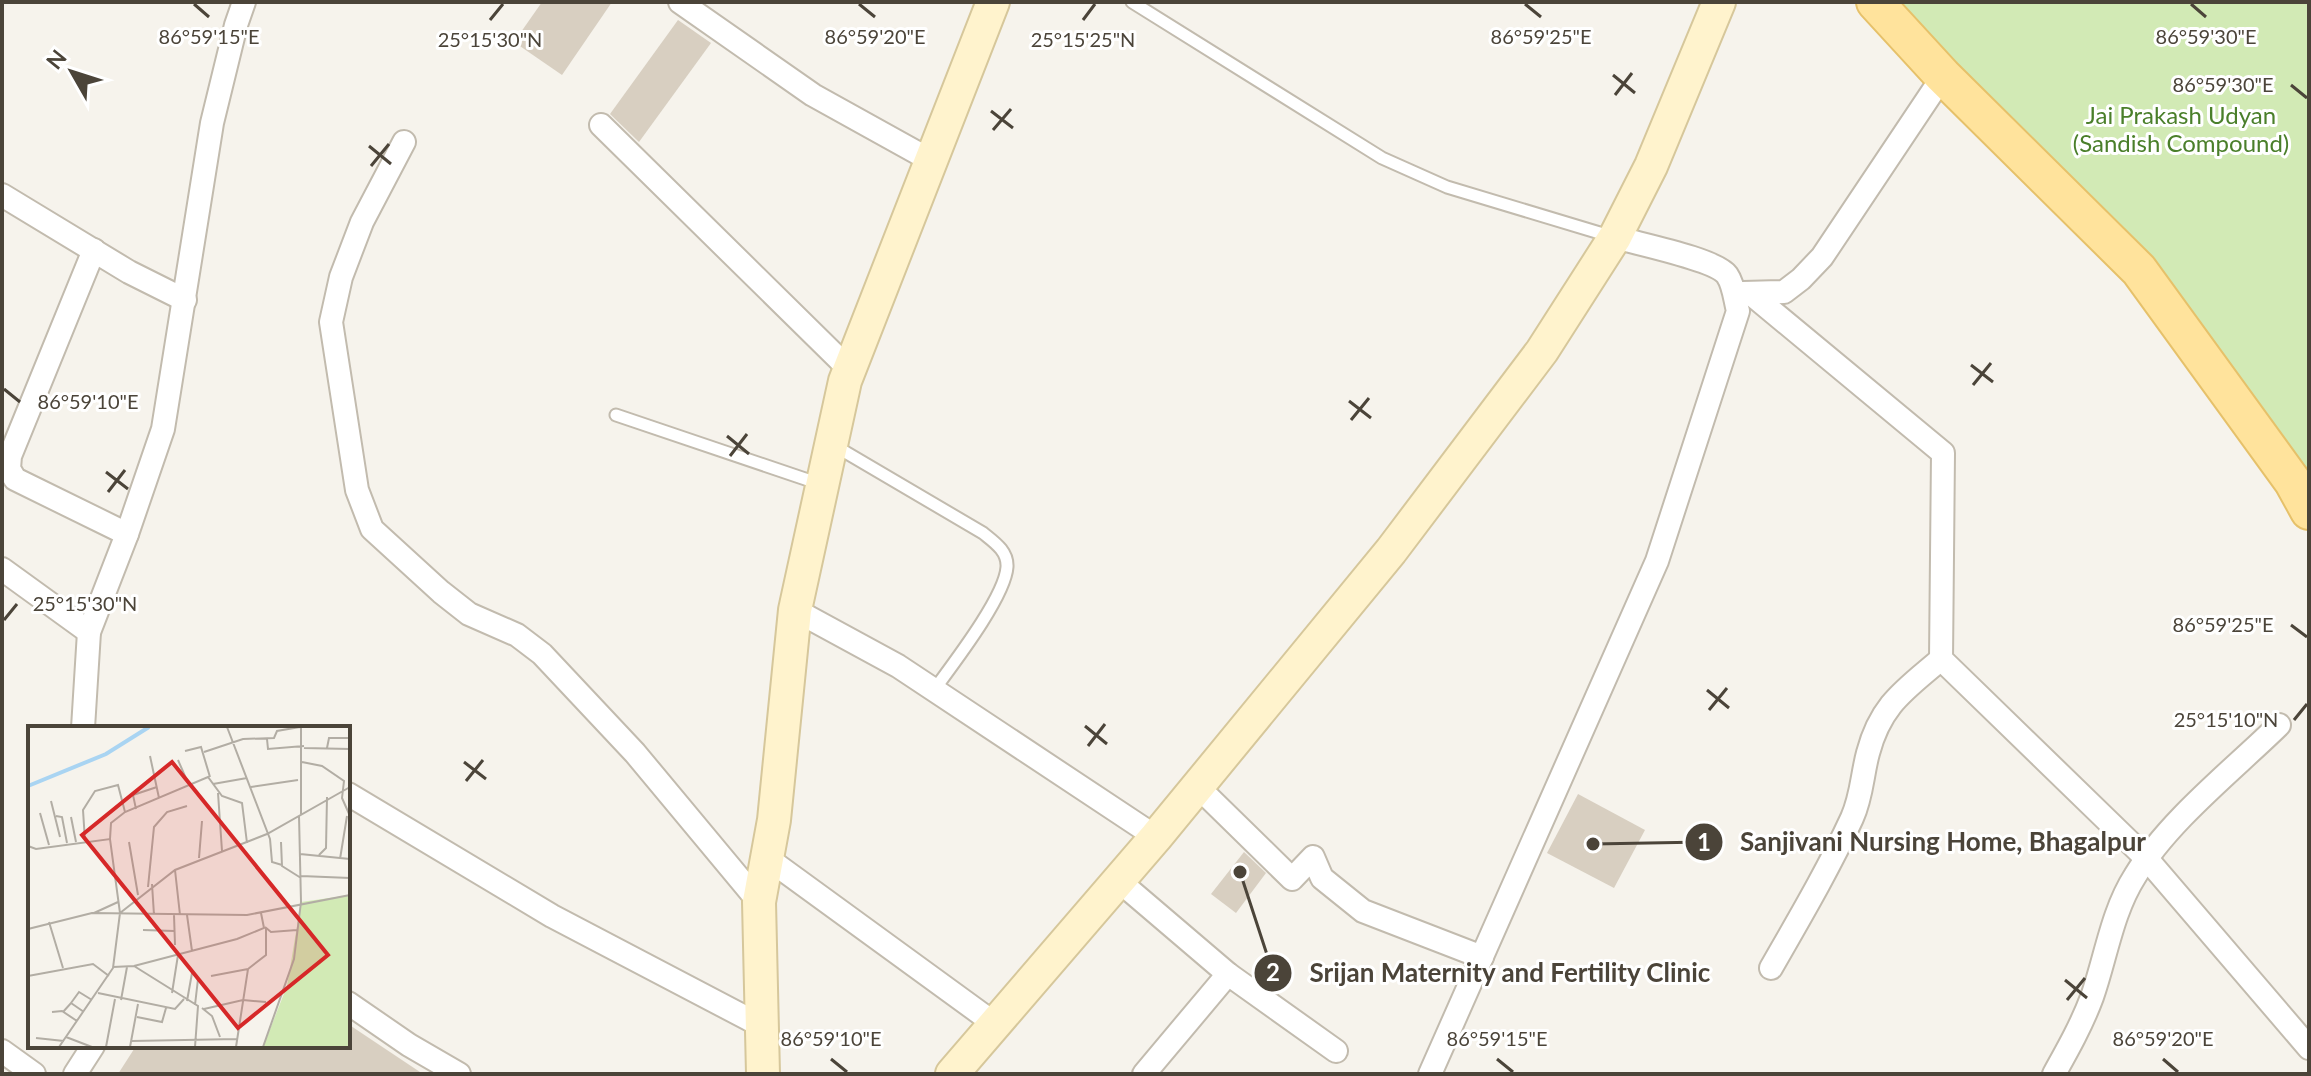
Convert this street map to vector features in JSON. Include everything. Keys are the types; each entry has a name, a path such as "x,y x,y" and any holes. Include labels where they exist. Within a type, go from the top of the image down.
{"main road":[{"path":"763,1074 759,902 774,820 795,610 850,370 993,2"},
{"path":"952,1074 1156,837 1391,551 1542,351 1615,237 1651,166 1719,2"},
{"path":"1875,2 1943,76 2139,270 2293,482 2309,511"}],"street":[{"path":"680,2 813,95 932,161"},
{"path":"83,726 89,632 163,429 212,123 240,3"},
{"path":"1742,293 1784,292 1822,257 1943,76"},
{"path":"601,125 850,370"},
{"path":"404,142 362,222 341,277 331,322 357,490 364,513 372,529 441,592 469,614 517,635 542,654 635,753 759,902"},
{"path":"2,195 129,272 185,300"},
{"path":"1615,237 1709,263 1725,272 1742,293 1943,453 1941,659 2147,859 2309,1046"},
{"path":"94,250 10,456 9,469 15,479 127,534"},
{"path":"1430,1074 1657,561 1742,293"},
{"path":"2,569 89,632"},
{"path":"795,610 898,666 1156,837"},
{"path":"1771,968 1826,872 1853,816 1862,794 1874,731 1889,705 1941,659"},
{"path":"2054,1074 2075,1038 2091,999 2120,904 2135,875 2169,832 2279,725"},
{"path":"1197,786 1292,879 1313,857 1322,878 1363,911 1482,957"},
{"path":"350,795 552,916 760,1025"},
{"path":"767,858 995,1024"},
{"path":"1119,881 1228,974 1336,1051"},
{"path":"1144,1074 1228,974"},
{"path":"350,1004 409,1045 459,1074"},
{"path":"75,1074 92,1048"},
{"path":"2,1051 34,1074"}],"lane":[{"path":"1132,2 1382,158 1447,187 1615,237"},
{"path":"616,415 822,485"},
{"path":"832,444 983,533 1002,548 1007,565 1002,586 934,690"}],"green space":[{"name":"Jai Prakash Udyan (Sandish Compound)","path":"1876,2 2309,2 2309,511 2139,270"}],"building":[{"path":"542,2 612,2 562,75 514,42"},
{"path":"678,20 711,43 639,142 610,114"},
{"path":"1578,794 1645,830 1614,888 1547,853"},
{"path":"1244,852 1266,873 1236,913 1211,894"},
{"path":"350,1025 423,1074 118,1074 135,1048 350,1048"}],"place":[{"name":"Sanjivani Nursing Home, Bhagalpur","path":"1593,844"},
{"name":"Srijan Maternity and Fertility Clinic","path":"1240,872"}]}
